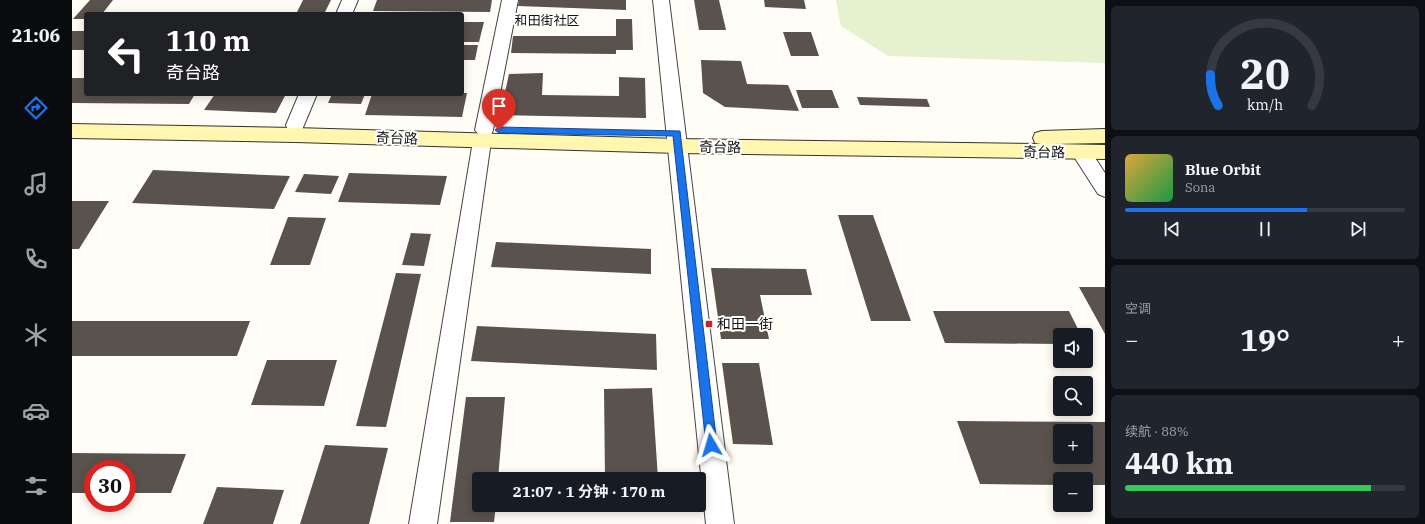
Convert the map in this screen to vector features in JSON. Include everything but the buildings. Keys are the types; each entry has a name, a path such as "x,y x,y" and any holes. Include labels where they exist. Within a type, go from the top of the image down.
{"street":[{"path":"345,12 350,0"},
{"path":"423,524 483,135 510,0"},
{"path":"661,0 720,524"},
{"path":"295,124 307,96"},
{"name":"奇台路","path":"72,120 295,124 483,135"},
{"name":"奇台路","path":"72,131 295,135 483,135 1081,152 1104,141"},
{"name":"奇台路","path":"677,140 1003,139 1104,141"},
{"path":"1081,152 1105,189"}],"green space":[{"path":"836,0 1105,0 1105,63 888,56 841,26"}],"place":[{"name":"和田一街","path":"709,324"}],"district":[{"name":"和田街社区","path":"547,20"}],"route":[{"path":"499,130 677,133 711,445"}]}
